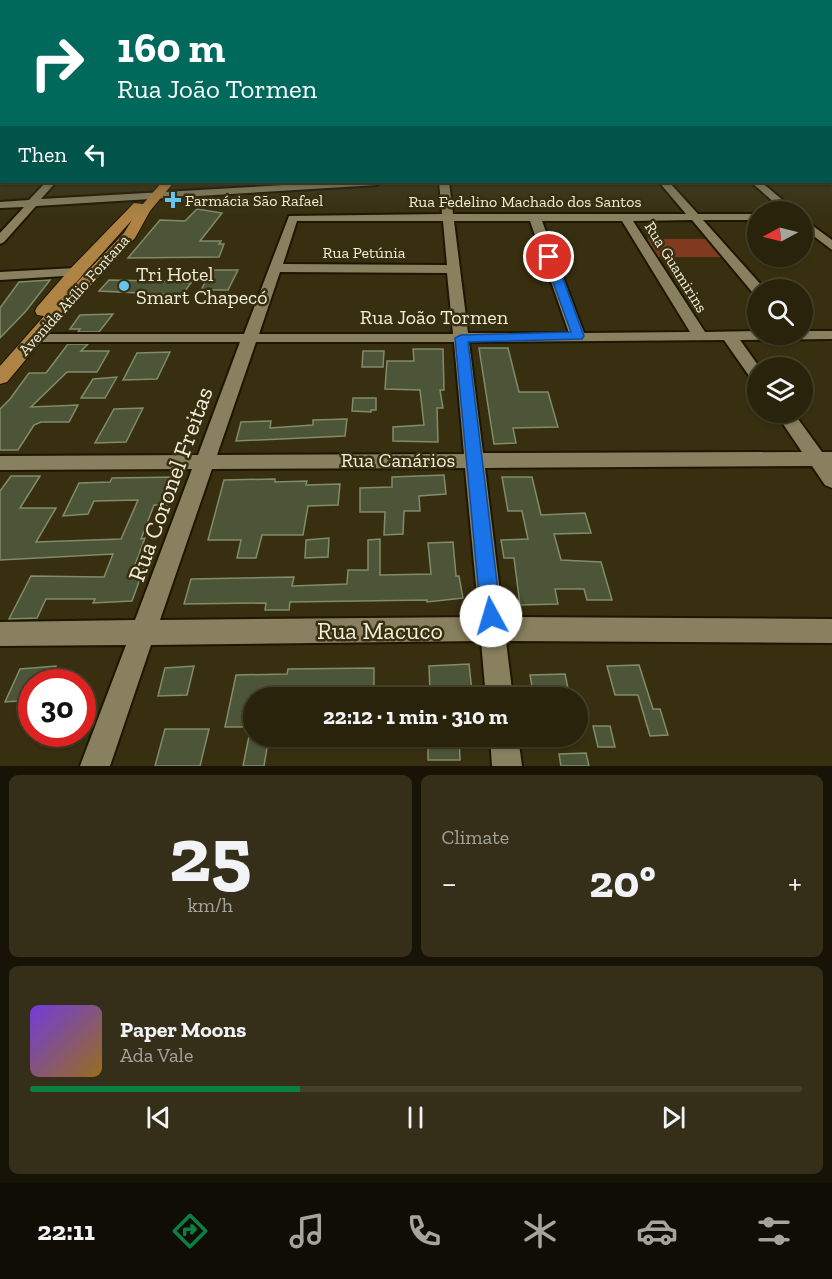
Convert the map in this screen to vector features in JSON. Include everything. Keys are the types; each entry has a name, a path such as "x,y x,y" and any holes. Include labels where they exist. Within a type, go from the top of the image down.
{"main road":[{"name":"Avenida Atílio Fontana","path":"0,360 75,272 154,192 167,183"},
{"name":"Avenida Atílio Fontana","path":"0,378 53,316 130,235 154,192"},
{"path":"111,234 123,232 130,235"},
{"path":"75,272 84,274 97,272"}],"street":[{"path":"0,240 50,183"},
{"path":"0,205 154,192 340,183"},
{"path":"444,183 499,687"},
{"path":"665,183 748,279"},
{"path":"757,183 779,201"},
{"name":"Rua Guamirins","path":"625,217 700,335"},
{"name":"Rua Fedelino Machado dos Santos","path":"293,218 747,217"},
{"name":"Rua Coronel Freitas","path":"95,766 293,218"},
{"path":"535,218 578,336"},
{"path":"813,230 832,246"},
{"name":"Rua Petúnia","path":"275,268 453,269"},
{"path":"0,276 75,272"},
{"path":"728,335 747,361"},
{"name":"Rua João Tormen","path":"35,338 747,335"},
{"name":"Rua João Tormen","path":"813,335 832,335"},
{"path":"793,423 824,459 832,480"},
{"name":"Rua Canários","path":"0,463 824,459"},
{"name":"Rua Macuco","path":"0,634 492,629 832,631"},
{"path":"505,747 507,766"}],"shaded area":[{"path":"646,239 706,239 721,257 657,257"}],"building":[{"path":"197,209 222,213 200,241 221,241 219,244 224,244 219,257 128,258 160,220 185,221"},
{"path":"212,270 238,270 228,290 201,290"},
{"path":"50,280 26,311 0,338 0,308 19,282"},
{"path":"109,280 191,283 182,295 99,291"},
{"path":"113,314 99,332 78,332 80,329 70,329 80,315"},
{"path":"68,344 88,344 81,351 109,351 97,372 67,372 31,407 78,405 69,422 41,422 34,425 18,450 0,450 0,409 29,373 46,373"},
{"path":"479,348 508,348 519,392 548,392 558,427 513,428 516,443 494,444"},
{"path":"413,349 443,349 444,390 440,390 443,408 437,408 438,442 393,441 393,427 424,425 420,390 385,389 387,361 414,361"},
{"path":"363,351 384,351 383,367 362,367"},
{"path":"170,352 157,379 123,380 137,353"},
{"path":"117,377 105,398 81,398 93,379"},
{"path":"353,398 376,398 376,410 352,411"},
{"path":"143,408 126,442 95,443 114,409"},
{"path":"347,419 345,436 236,441 241,422 271,421 270,428 313,425 313,420"},
{"path":"444,475 446,494 419,496 420,511 404,511 403,534 384,535 385,512 360,512 360,488 392,487 392,477"},
{"path":"11,476 40,476 20,508 56,508 36,542 121,539 138,500 94,501 88,514 63,516 79,483 110,482 112,478 177,477 167,505 154,505 141,539 145,538 135,565 145,565 132,601 93,603 95,599 46,599 37,618 9,619 31,576 104,577 113,554 0,560 0,491"},
{"path":"502,477 532,477 541,515 585,513 591,533 554,534 561,560 601,562 612,600 587,600 584,589 555,589 558,604 520,605 514,558 504,558 501,540 528,539 522,511 508,511"},
{"path":"275,479 275,482 307,481 306,485 340,484 338,505 308,506 303,535 262,535 256,558 237,558 241,540 208,540 224,480"},
{"path":"329,538 328,557 305,558 306,540"},
{"path":"380,539 380,575 431,574 428,543 453,542 456,576 459,576 463,598 427,602 427,600 290,602 289,610 265,610 266,603 184,604 191,579 294,577 292,586 347,584 348,570 368,570 368,540"},
{"path":"469,664 472,687 430,687 429,666"},
{"path":"639,665 653,709 660,709 668,735 650,736 638,695 615,695 607,666"},
{"path":"56,666 55,669 20,669"},
{"path":"194,666 187,695 158,696 165,668"},
{"path":"374,668 374,687 243,687 243,727 225,727 236,675 287,674 288,669"},
{"path":"18,673 18,701 5,702"},
{"path":"565,674 568,687 532,687 530,675"},
{"path":"593,726 610,726 615,747 598,747"},
{"path":"165,729 209,729 200,766 155,766"},
{"path":"247,747 267,747 264,766 243,766"},
{"path":"428,747 459,747 460,760 428,760"},
{"path":"586,753 589,766 561,766 559,754"}],"place":[{"name":"Farmácia São Rafael","path":"173,200"},
{"name":"Tri Hotel Smart Chapecó","path":"124,286"}],"route":[{"path":"491,616 461,338 578,336 549,257"}]}
